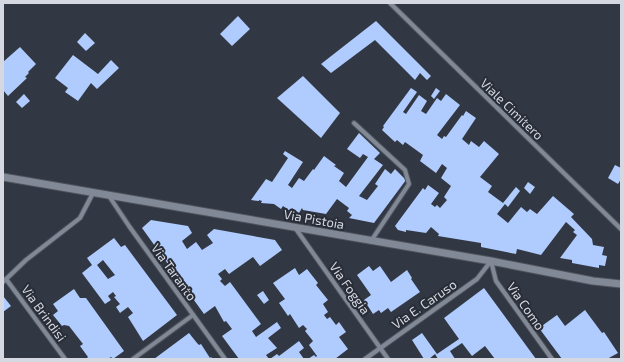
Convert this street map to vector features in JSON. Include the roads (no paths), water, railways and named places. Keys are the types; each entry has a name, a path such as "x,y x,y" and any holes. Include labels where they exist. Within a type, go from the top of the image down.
{"street":[{"name":"Viale Cimitero","path":"390,3 621,229"},
{"path":"354,123 405,170 409,184 371,241"},
{"name":"Via Pistoia","path":"3,177 593,281 621,284"},
{"path":"5,280 26,260 80,218 93,193"},
{"name":"Via Taranto","path":"109,196 225,359"},
{"name":"Via Foggia","path":"296,229 388,359"},
{"name":"Via E. Caruso","path":"365,359 477,279 491,262"},
{"name":"Via Como","path":"491,262 496,281 552,359"},
{"name":"Via Brindisi","path":"5,280 65,359"},
{"path":"133,359 193,315"}]}
